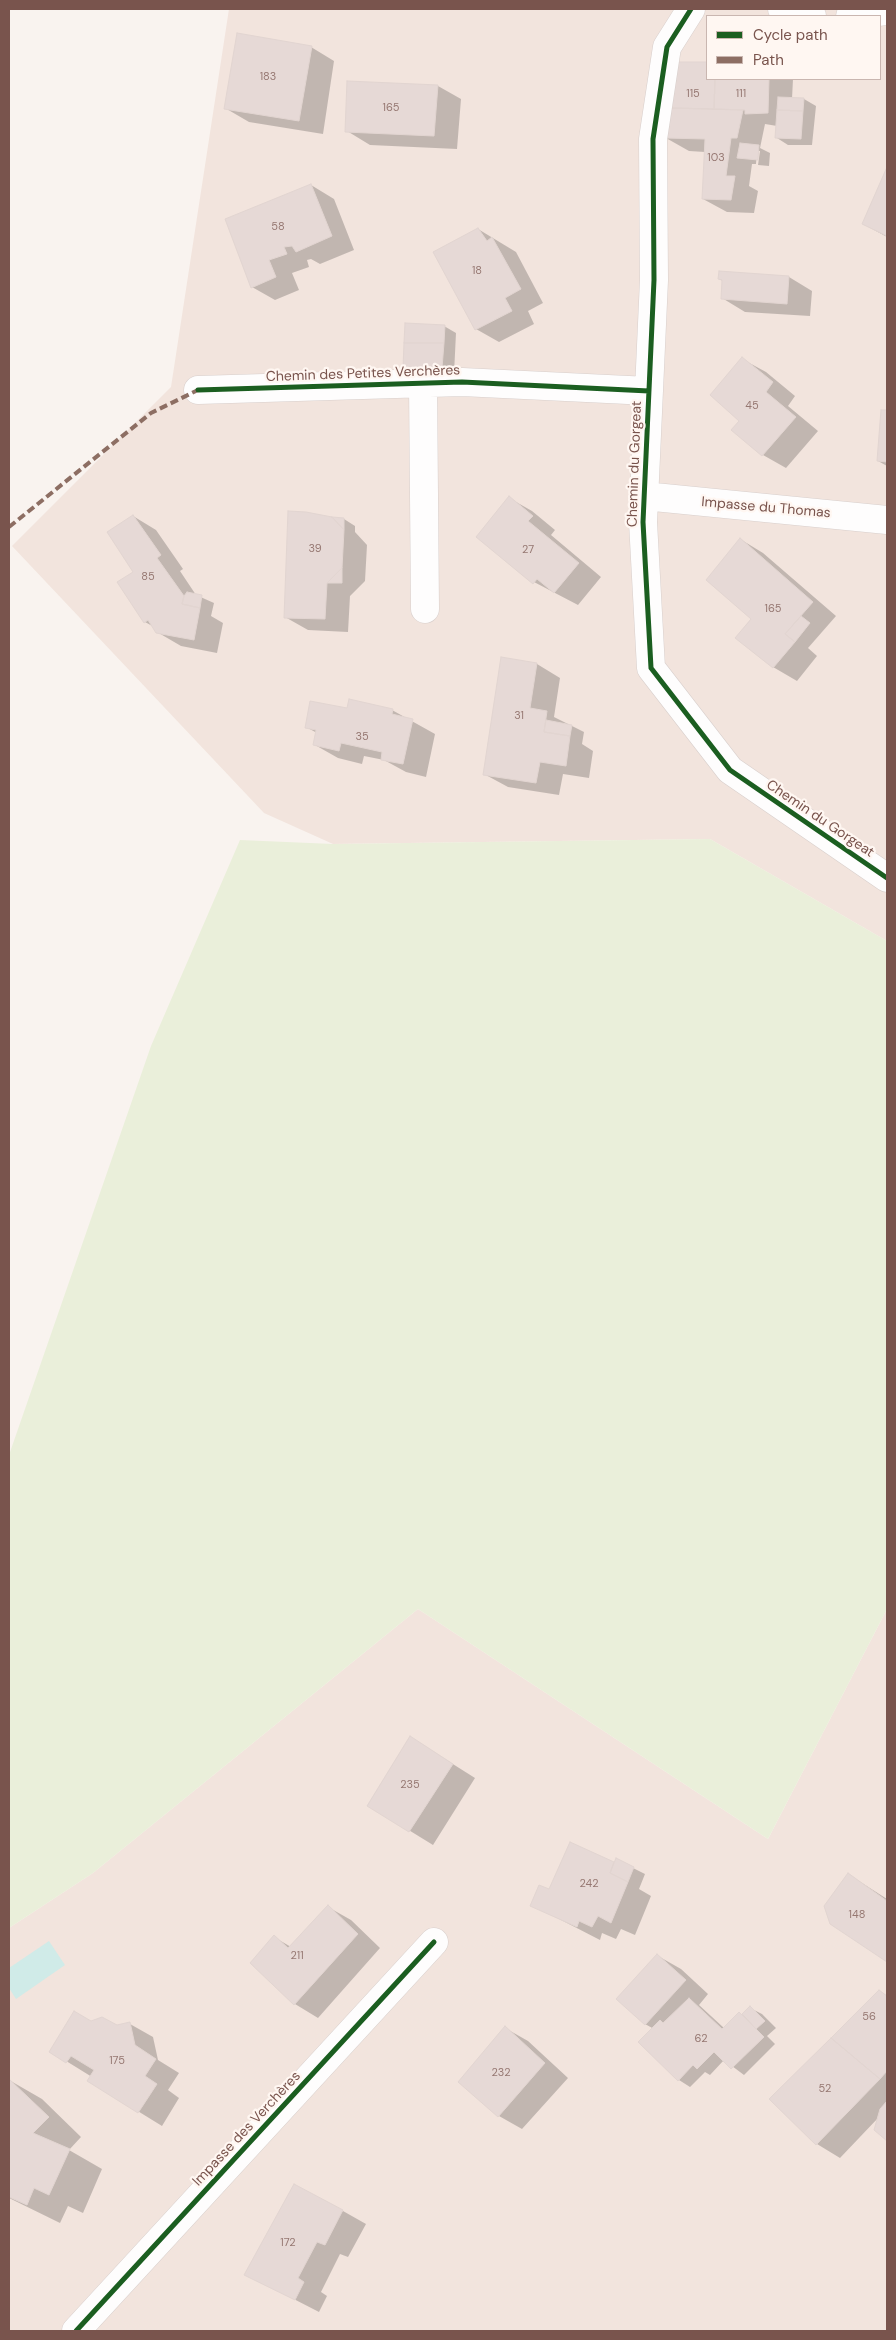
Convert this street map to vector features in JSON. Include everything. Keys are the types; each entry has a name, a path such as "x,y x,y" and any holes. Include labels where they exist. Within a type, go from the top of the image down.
{"street":[{"name":"Chemin du Gorgeat","path":"691,9 667,47 653,139 654,280 643,522 651,668 730,770 887,878"},
{"path":"782,9 808,15"},
{"path":"857,15 887,11"},
{"name":"Chemin des Petites Verchères","path":"198,390 423,382 649,391"},
{"path":"423,382 425,609"},
{"name":"Impasse du Thomas","path":"644,496 887,520"},
{"name":"Impasse des Verchères","path":"76,2331 434,1942"}],"shaded area":[{"path":"229,9 887,9 887,941 710,839 333,844 264,813 12,546 171,387"},
{"path":"418,1609 768,1839 887,1609 887,2331 9,2331 9,1928 93,1873"}],"green space":[{"path":"710,839 887,941 887,1609 768,1839 418,1609 93,1873 9,1928 9,1455 151,1046 240,840 333,844"}],"water":[{"path":"49,1941 65,1965 16,1999 9,1988 9,1968"}],"building":[{"path":"237,33 312,46 299,121 224,109"},
{"path":"672,62 706,62 706,80 715,80 714,109 671,108"},
{"path":"715,80 769,80 768,113 745,114 745,110 714,109"},
{"path":"347,81 438,85 434,136 345,132"},
{"path":"778,97 804,98 803,111 777,110"},
{"path":"671,108 743,110 737,138 731,138 726,176 735,176 731,200 702,199 705,139 665,138"},
{"path":"777,110 803,111 801,139 775,138"},
{"path":"740,143 759,145 758,160 737,158"},
{"path":"887,167 887,236 862,224"},
{"path":"311,184 332,236 296,252 292,246 284,247 287,254 269,260 276,277 251,288 225,219"},
{"path":"478,228 487,241 492,237 521,289 505,298 512,311 475,330 433,252"},
{"path":"719,271 789,276 787,304 721,299 722,280 718,279"},
{"path":"405,323 445,325 444,343 404,343"},
{"path":"404,343 444,343 442,368 403,368"},
{"path":"742,357 773,382 766,392 796,417 762,456 731,430 739,421 710,395"},
{"path":"881,410 887,410 887,462 877,461"},
{"path":"509,496 533,516 528,521 579,563 554,593 537,579 533,584 476,537"},
{"path":"288,511 332,517 344,530 342,568 327,583 325,619 284,618"},
{"path":"133,515 161,555 157,558 184,596 182,604 200,608 194,640 156,633 148,620 144,623 117,582 133,572 107,532"},
{"path":"332,517 344,518 344,530"},
{"path":"740,538 813,602 785,634 795,642 773,668 735,638 751,619 706,580"},
{"path":"342,568 342,583 327,583"},
{"path":"187,592 202,595 200,608 182,604"},
{"path":"801,616 810,623 795,642 785,634"},
{"path":"501,657 537,663 530,708 547,711 544,732 570,736 566,766 540,762 536,783 483,775"},
{"path":"349,699 393,709 392,714 413,719 403,764 381,760 382,752 341,743 339,751 313,745 316,730 305,728 310,701 347,708"},
{"path":"546,720 572,725 570,736 544,732"},
{"path":"410,1736 453,1764 409,1832 367,1806"},
{"path":"570,1842 614,1862 610,1873 628,1882 611,1923 598,1916 592,1927 579,1921 577,1927 530,1906 539,1885 549,1889"},
{"path":"616,1858 634,1867 628,1882 610,1873"},
{"path":"848,1873 887,1901 887,1962 830,1924 824,1906"},
{"path":"328,1905 358,1934 294,2005 250,1963 274,1935 288,1948"},
{"path":"657,1954 686,1980 645,2025 616,1999"},
{"path":"879,1990 887,1996 887,2071 880,2079 831,2038"},
{"path":"689,1998 722,2029 739,2012 764,2037 731,2069 714,2052 697,2069 693,2065 678,2081 638,2042 660,2020 663,2023"},
{"path":"750,2006 765,2021 756,2029 742,2014"},
{"path":"74,2011 91,2021 102,2017 117,2025 130,2022 135,2045 156,2059 145,2076 157,2084 138,2113 87,2081 94,2070 71,2056 66,2063 49,2052"},
{"path":"505,2026 545,2063 498,2117 458,2082"},
{"path":"831,2038 880,2079 816,2145 769,2099"},
{"path":"9,2079 49,2117 33,2133 70,2149 49,2195 34,2188 27,2205 9,2197"},
{"path":"887,2101 887,2141 874,2130 880,2109"},
{"path":"294,2184 343,2210 325,2245 317,2242 298,2278 304,2282 295,2300 244,2275"}],"marked path":[{"path":"9,527 151,413 198,390"}],"cycle path":[{"path":"691,9 667,47 653,139 654,280 643,522 651,668 730,770 887,878"},
{"path":"198,390 462,382 649,391"},
{"path":"76,2331 434,1942"}]}
